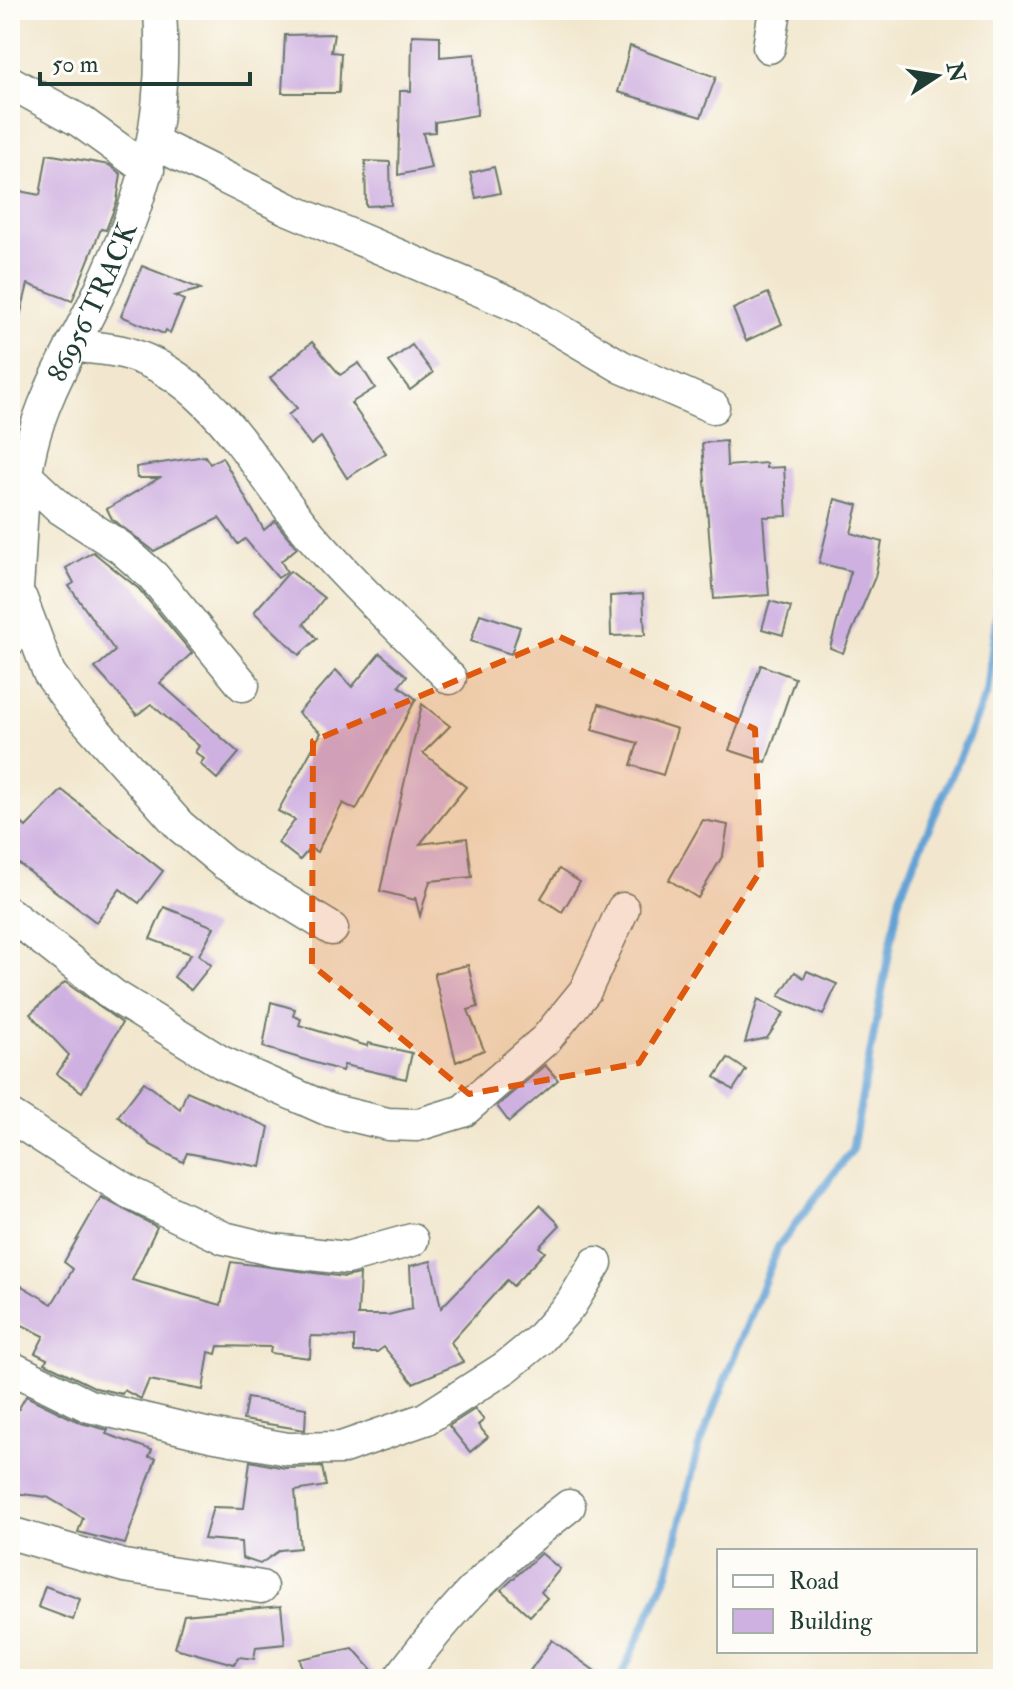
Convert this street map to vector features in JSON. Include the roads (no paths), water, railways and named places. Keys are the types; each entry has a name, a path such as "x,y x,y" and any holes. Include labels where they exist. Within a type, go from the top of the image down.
{"street":[{"name":"86956 TRACK","path":"10,640 17,588 22,459 44,405 136,212 151,156 163,51 160,10"},
{"path":"769,47 775,10"},
{"path":"10,82 151,156 286,208 520,307 622,367 713,407"},
{"path":"72,345 126,353 189,385 223,419 320,545 364,595 450,678"},
{"path":"22,459 60,508 120,547 153,576 243,685"},
{"path":"17,588 49,673 70,702 180,826 224,863 332,929"},
{"path":"10,914 113,995 221,1062 329,1110 388,1124 417,1125 463,1111 546,1039 585,991 623,909"},
{"path":"10,1116 132,1194 224,1238 289,1252 347,1258 412,1240"},
{"path":"10,1367 89,1406 210,1435 288,1449 341,1448 425,1419 506,1367 539,1340 571,1304 596,1263"},
{"path":"399,1679 469,1591 510,1552 569,1506"},
{"path":"10,1533 124,1566 261,1587"}],"waterway":[{"path":"620,1679 668,1573 698,1449 778,1247 852,1150 900,895 987,693 1003,560"}]}
